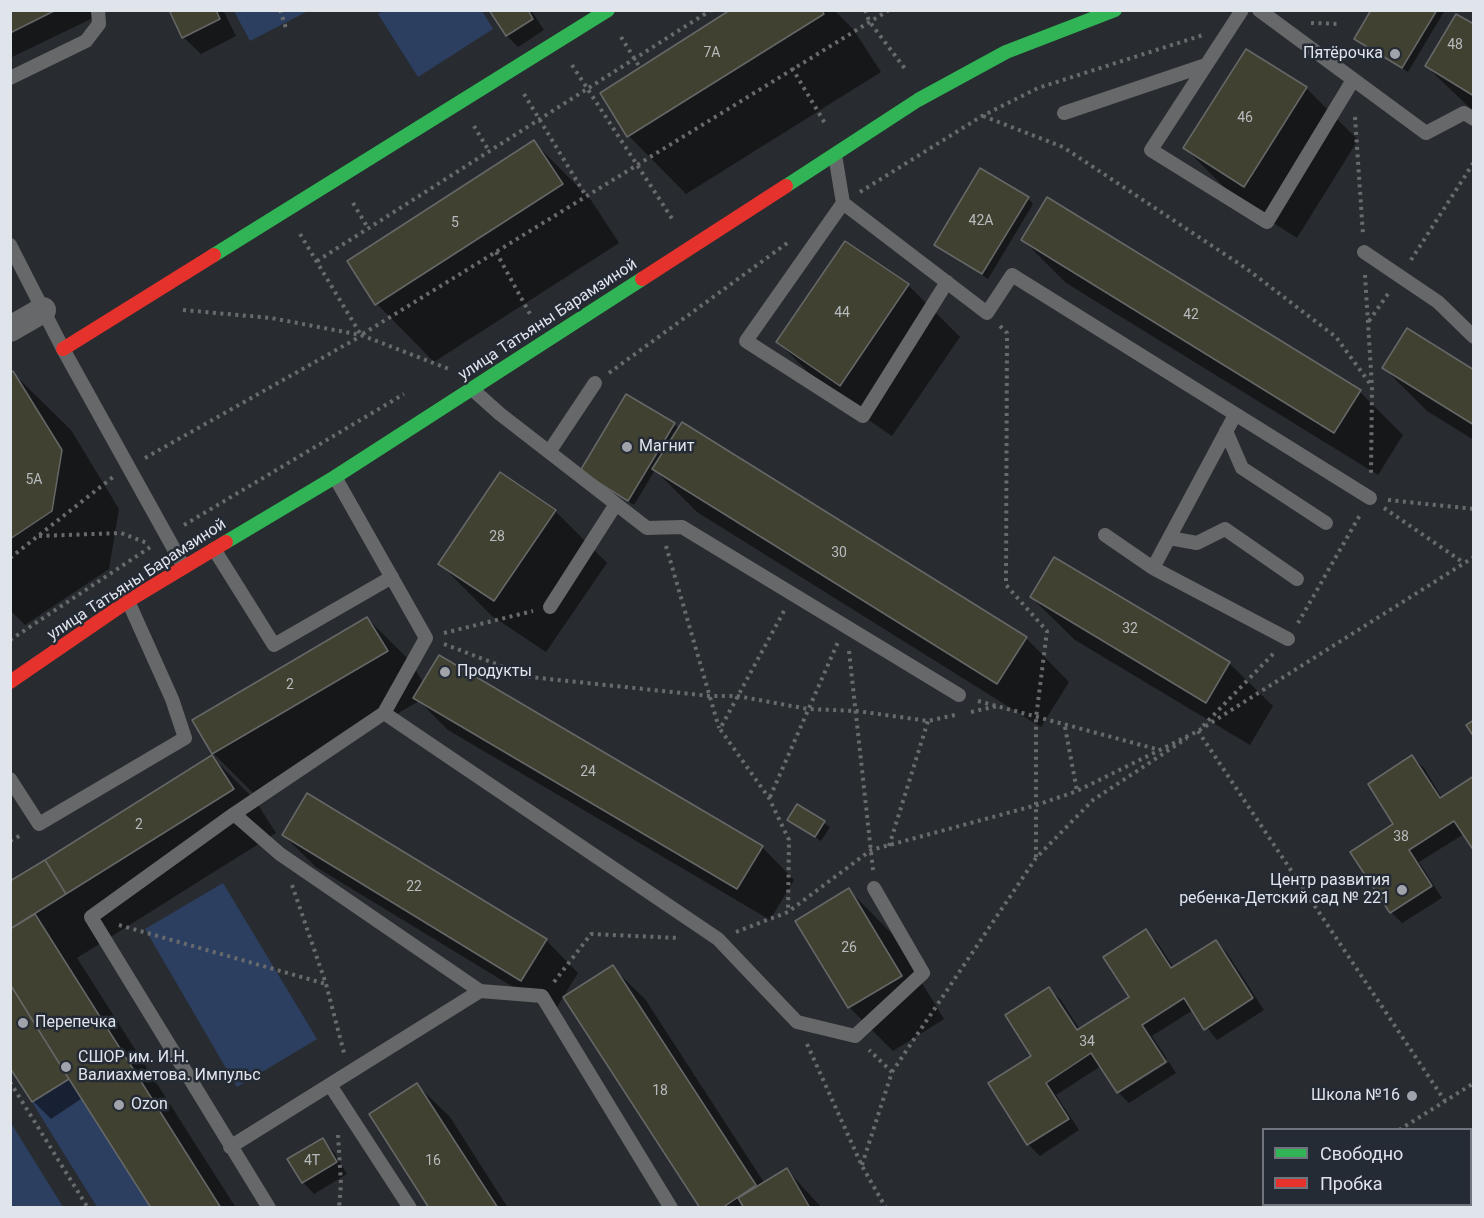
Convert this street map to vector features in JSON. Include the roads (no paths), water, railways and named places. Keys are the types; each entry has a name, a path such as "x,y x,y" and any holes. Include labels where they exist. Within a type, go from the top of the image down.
{"street":[{"path":"63,349 608,10"},
{"name":"улица Татьяны Барамзиной","path":"10,682 128,601 335,477 918,100 1006,52 1086,16 1115,10"},
{"path":"10,329 43,310"}],"lane":[{"path":"10,78 86,41 99,24 98,10"},
{"path":"1242,10 1151,150 1267,222 1353,80"},
{"path":"1259,10 1426,133 1464,113 1473,119"},
{"path":"1064,113 1206,65"},
{"path":"835,155 843,203 987,313 1012,275 1370,498"},
{"path":"843,203 746,341 863,416 947,282"},
{"path":"10,245 63,349 184,567"},
{"path":"1364,252 1438,302 1473,337"},
{"path":"549,452 595,383"},
{"path":"472,389 647,528 682,527 959,695"},
{"path":"1154,568 1235,415"},
{"path":"1226,431 1242,468 1326,523"},
{"path":"269,1208 230,1148 91,917 234,814 384,713 426,638 335,477"},
{"path":"550,607 616,504"},
{"path":"1169,538 1197,543 1225,529 1298,579"},
{"path":"1105,534 1154,568 1288,639"},
{"path":"214,549 274,645 392,577"},
{"path":"10,779 39,824 185,738 172,699 128,601"},
{"path":"384,713 718,939 797,1022 855,1036 923,972 874,888"},
{"path":"234,814 280,854 480,991 542,996 671,1208"},
{"path":"230,1148 333,1090 349,1073 480,991"},
{"path":"333,1090 410,1208"}],"place":[{"name":"Пятёрочка","path":"1395,54"},
{"name":"Магнит","path":"627,447"},
{"name":"Продукты","path":"445,672"},
{"name":"Центр развития ребенка-Детский сад № 221","path":"1402,890"},
{"name":"Перепечка","path":"23,1023"},
{"name":"СШОР им. И.Н. Валиахметова. Импульс","path":"66,1067"},
{"name":"Школа №16","path":"1412,1096"},
{"name":"Ozon","path":"119,1105"}]}
